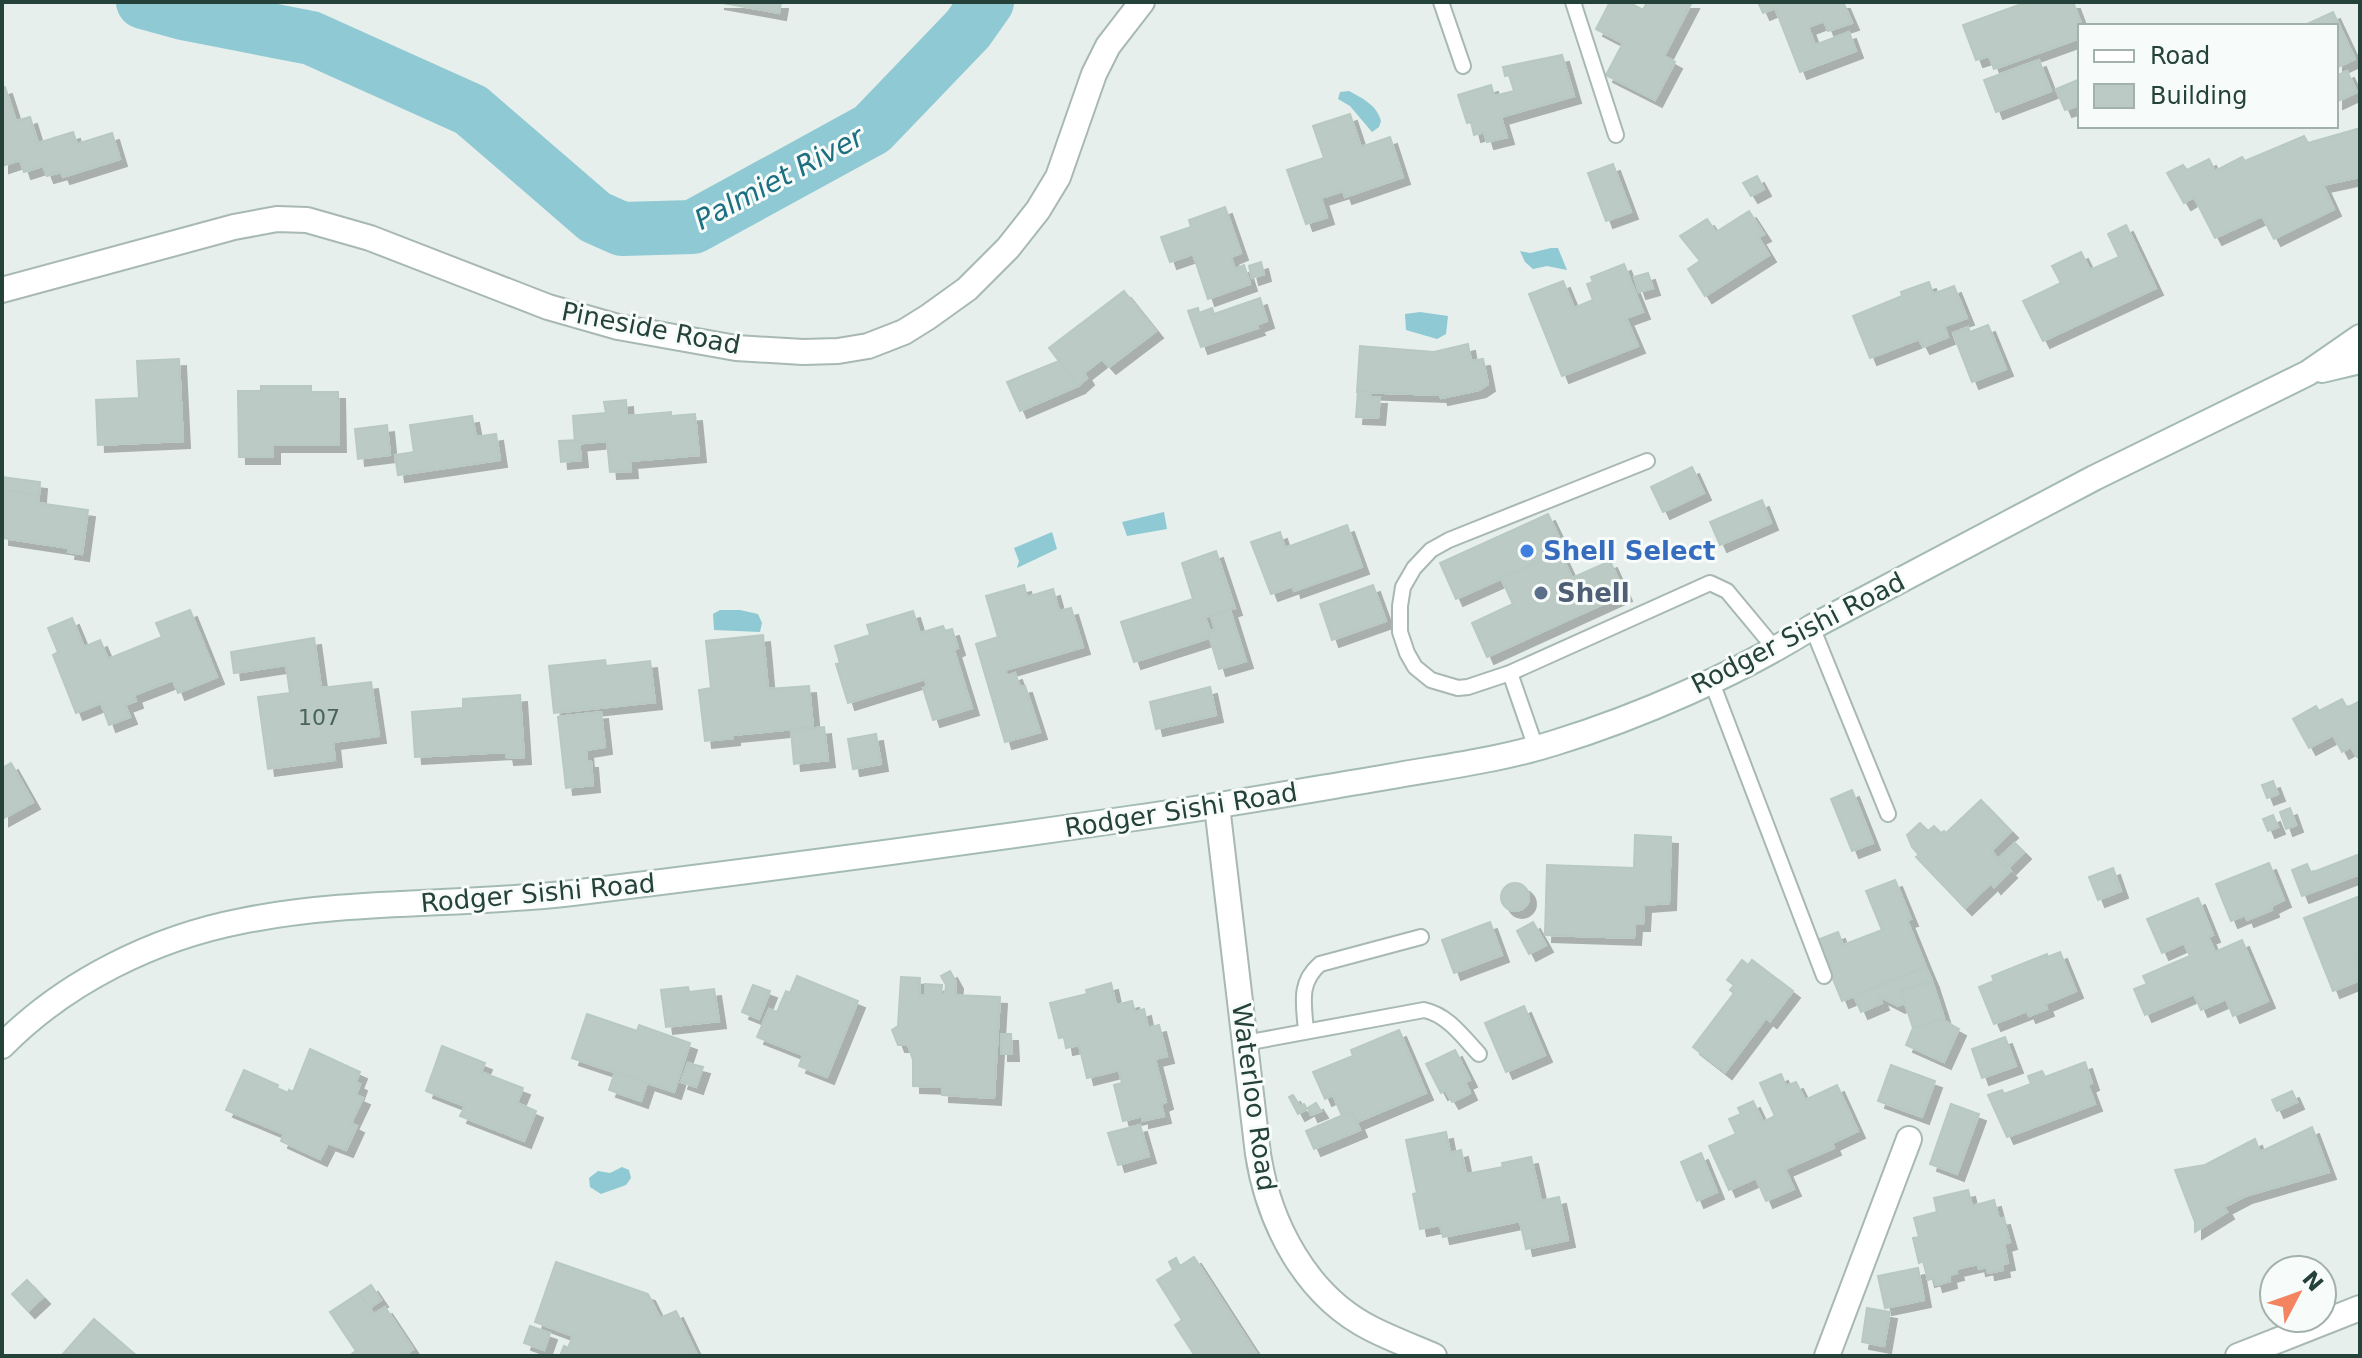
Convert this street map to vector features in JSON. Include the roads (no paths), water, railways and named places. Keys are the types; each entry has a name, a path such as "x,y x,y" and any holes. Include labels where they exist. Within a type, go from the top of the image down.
{"main road":[{"name":"Pineside Road","path":"2,290 234,227 277,219 307,220 370,238 548,307 618,327 750,349 815,352 868,346 904,332 928,317 967,289 1008,248 1038,210 1058,177 1094,74 1108,46 1142,2"},
{"name":"Rodger Sishi Road","path":"2,1046 45,1009 87,981 134,956 192,934 242,921 323,909 544,896 930,848 1217,806 1536,748 1636,714 1776,650 1812,627 2122,464 2308,373 2360,337"},
{"name":"Rodger Sishi Road","path":"2308,373 2360,361"},
{"name":"Waterloo Road","path":"1217,806 1262,1180 1270,1206 1287,1243 1324,1294 1347,1314 1370,1328 1434,1356"},
{"path":"1827,1356 1909,1139"},
{"path":"2238,1356 2360,1308"}],"lane":[{"path":"1441,2 1463,66"},
{"path":"1573,2 1616,135"},
{"path":"1647,461 1431,550 1414,568 1403,587 1400,606 1400,632 1415,667 1431,680 1458,688 1510,673 1710,583 1727,591 1776,650"},
{"path":"1812,627 1888,814"},
{"path":"1510,673 1536,748"},
{"path":"1711,680 1824,976"},
{"path":"1306,1031 1302,991 1309,974 1320,964 1421,937"},
{"path":"1245,1043 1424,1010 1436,1013 1455,1028 1479,1054"}],"water":[{"path":"1349,91 1368,103 1379,115 1379,127 1372,132 1350,106 1338,99 1340,92"},
{"path":"1558,248 1567,270 1547,266 1533,269 1520,251 1530,253"},
{"path":"1420,312 1448,316 1446,334 1437,339 1406,330 1405,314"},
{"path":"1164,512 1167,529 1127,536 1122,522"},
{"path":"1052,532 1057,549 1017,568 1019,561 1014,548"},
{"path":"720,610 758,614 762,623 760,632 714,630 713,614"},
{"path":"622,1167 629,1170 631,1178 626,1185 601,1194 590,1187 589,1178 598,1171 610,1173"}],"waterway":[{"name":"Palmiet River","path":"143,2 311,38 471,110 595,217 622,229 693,227 872,129 968,29 987,2"}],"place":[{"name":"Shell Select","path":"1527,551"},
{"name":"Shell","path":"1541,593"}]}
